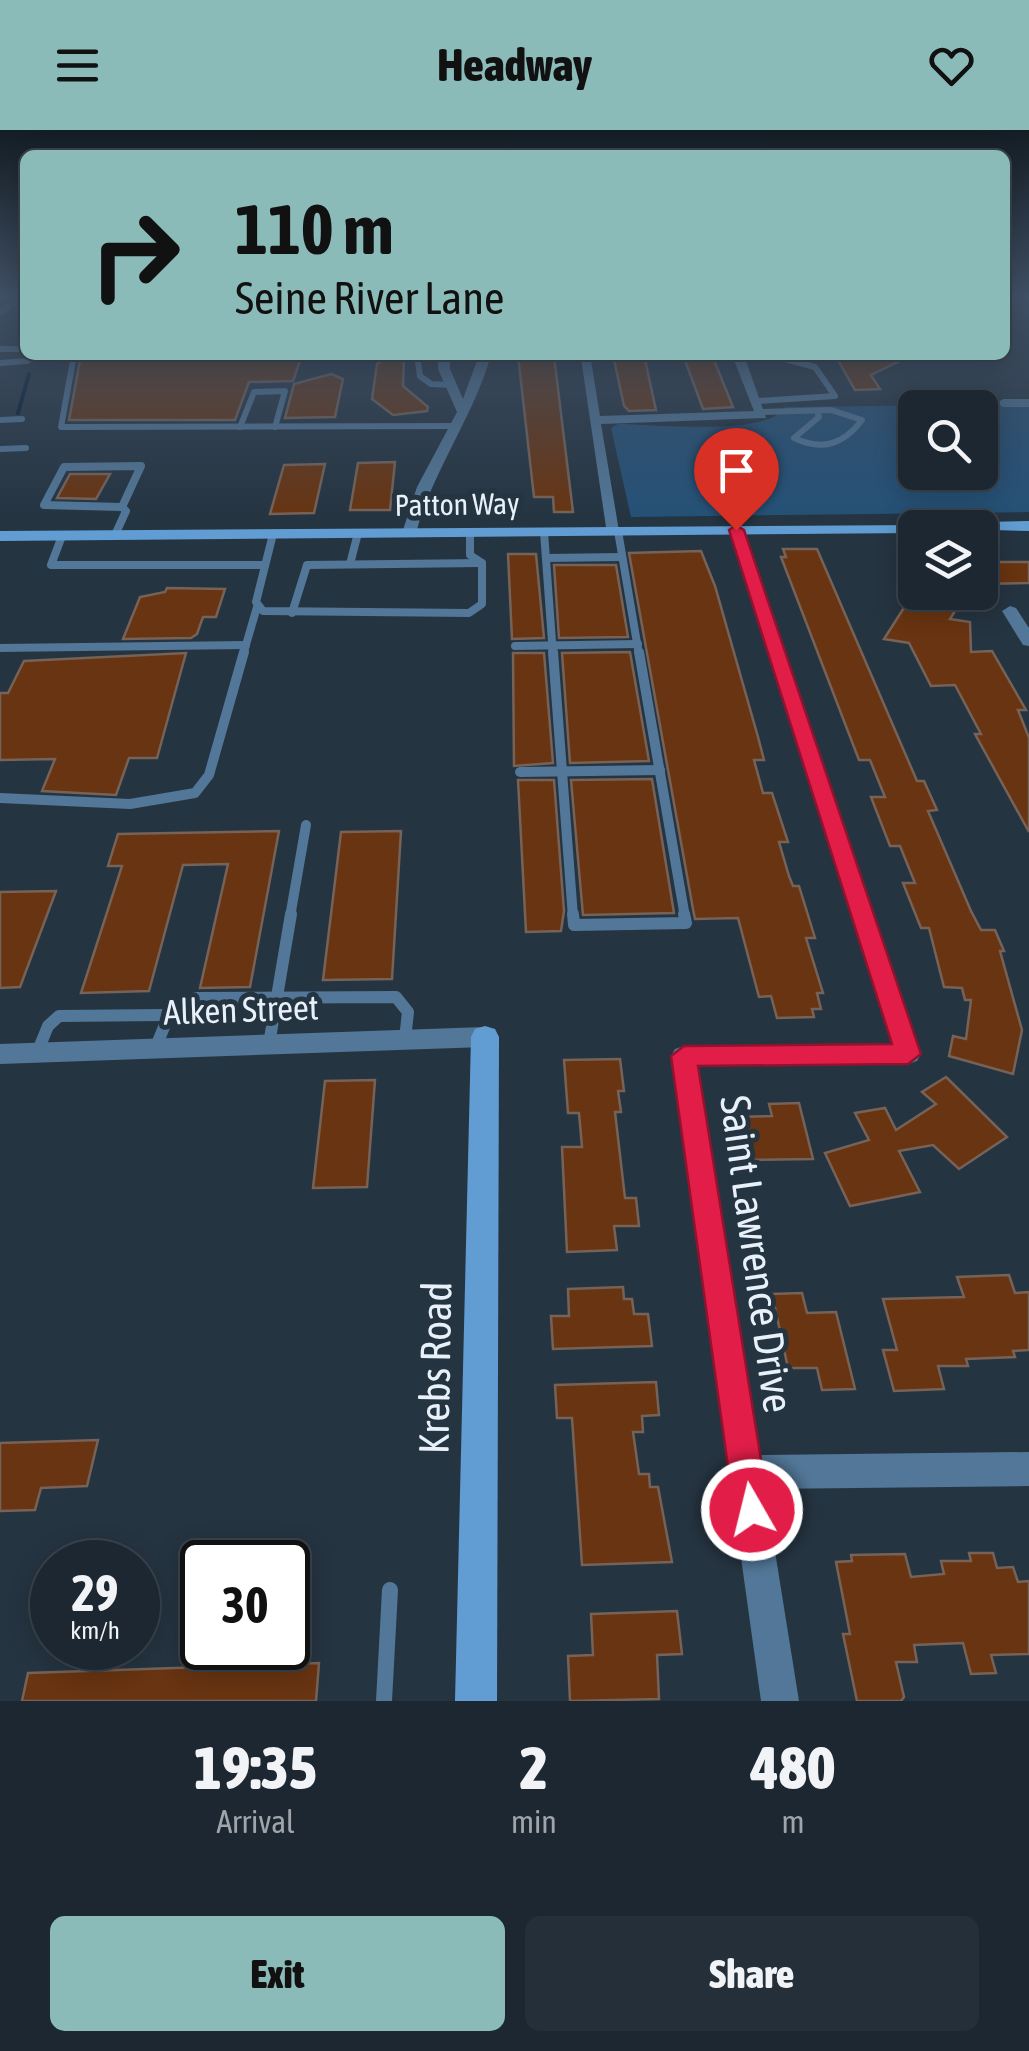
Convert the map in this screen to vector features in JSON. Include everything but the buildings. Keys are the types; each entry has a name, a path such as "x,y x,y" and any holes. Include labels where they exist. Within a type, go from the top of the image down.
{"street":[{"path":"448,371 460,418"},
{"path":"409,533 415,504 460,418 479,371"},
{"path":"587,371 615,531"},
{"path":"594,420 760,409 745,371"},
{"path":"1004,404 1029,403"},
{"path":"998,527 1029,526"},
{"name":"Patton Way","path":"0,536 898,528"},
{"name":"Saint Lawrence Drive","path":"736,530 908,1054 684,1056 780,1701"},
{"path":"1020,611 1029,641"},
{"name":"Alken Street","path":"0,1054 485,1036"},
{"name":"Krebs Road","path":"476,1701 485,1036"},
{"path":"746,1472 1029,1469"}],"lane":[{"path":"71,371 61,427 275,427 460,418"},
{"path":"419,371 431,384 451,385"},
{"path":"760,409 835,396 818,371"},
{"path":"240,427 254,392 285,391 275,427"},
{"path":"760,409 848,411 862,420 839,444 812,447 794,438 819,417 817,411"},
{"path":"0,420 22,419"},
{"path":"0,449 26,448"},
{"path":"115,535 126,511 122,507 52,507 44,505 44,500 64,467 142,466 122,507"},
{"path":"544,532 574,925 686,923 615,531"},
{"path":"470,532 470,555 482,563"},
{"path":"350,564 358,533"},
{"path":"0,798 27,803 166,802 196,793 209,775 273,534"},
{"path":"62,536 50,564 265,565"},
{"path":"546,558 622,558"},
{"path":"292,613 306,565 482,563"},
{"path":"256,608 292,613 480,610 482,563"},
{"path":"515,646 638,644"},
{"path":"0,648 246,645"},
{"path":"520,772 660,770"},
{"path":"269,1044 306,825"},
{"path":"155,1048 165,1015 175,1005 196,998 396,997 408,1012 406,1039"},
{"path":"38,1052 48,1026 59,1016 165,1015"},
{"path":"384,1701 390,1590"}],"shaded area":[{"path":"998,404 1029,404 1029,512 898,510 898,514 631,517 611,428 618,424 734,426 774,416 785,407 898,406 898,490 998,490"}],"waterway":[{"path":"18,413 29,374"}],"route":[{"path":"736,530 908,1054 684,1056 752,1510"}]}
